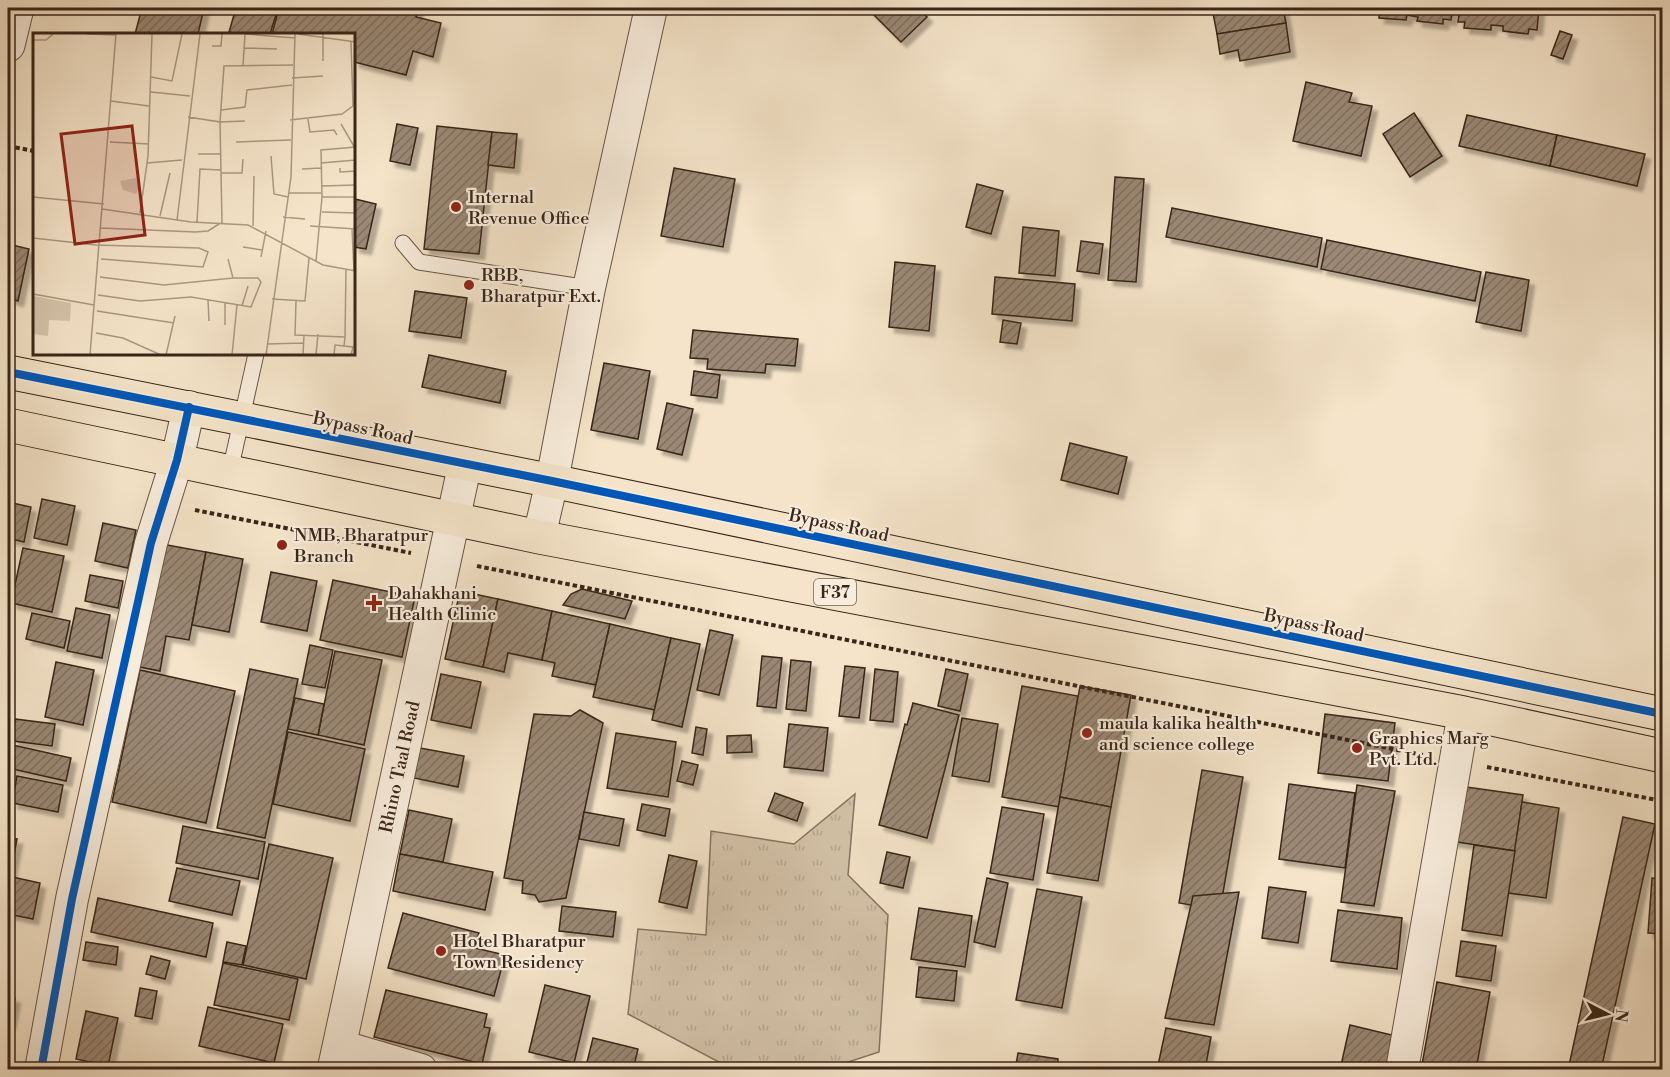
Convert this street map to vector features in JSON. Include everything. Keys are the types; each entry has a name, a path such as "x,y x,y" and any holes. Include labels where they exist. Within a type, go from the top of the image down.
{"highway":[{"name":"Bypass Road","path":"8,372 552,481 1662,714"},
{"name":"F37","path":"8,425 539,537 1464,714 1662,756"}],"street":[{"path":"8,45 17,8"},
{"path":"539,537 589,288 651,8"},
{"path":"41,1070 72,899 151,543 177,460 189,407"},
{"name":"Rhino Taal Road","path":"337,1058 465,464"},
{"path":"1402,1070 1464,714"},
{"path":"337,1058 421,1070"}],"lane":[{"path":"403,243 419,262 589,288"},
{"path":"230,471 256,356"}],"path":[{"path":"8,146 33,151"},
{"path":"163,504 1662,801"}],"green space":[{"path":"855,794 848,875 888,915 879,1052 827,1069 732,1069 628,1014 638,929 706,935 711,831 794,844"}],"building":[{"path":"142,8 204,8 198,33 135,33"},
{"path":"236,8 278,8 270,33 229,32"},
{"path":"279,8 418,8 416,17 441,23 433,57 413,51 406,75 356,62 356,33 272,33"},
{"path":"867,8 918,8 927,17 901,42"},
{"path":"1212,8 1283,8 1286,23 1217,34"},
{"path":"1374,8 1453,8 1451,20 1443,19 1443,24 1417,21 1418,17 1407,15 1406,20 1379,18 1380,12 1374,12"},
{"path":"1460,8 1539,8 1537,30 1529,29 1528,34 1503,31 1503,26 1491,25 1491,30 1464,28 1465,22 1458,22"},
{"path":"1286,23 1290,52 1240,61 1238,50 1220,54 1217,34"},
{"path":"1560,31 1572,35 1563,59 1551,55"},
{"path":"1306,82 1352,93 1349,102 1372,106 1361,156 1293,141"},
{"path":"1414,113 1442,156 1410,177 1383,134"},
{"path":"1467,115 1557,135 1550,166 1459,146"},
{"path":"397,124 418,128 410,165 390,161"},
{"name":"Internal Revenue Office","path":"437,126 492,132 479,254 424,249"},
{"path":"492,132 517,134 514,168 488,165"},
{"path":"1557,135 1645,154 1637,186 1550,166"},
{"path":"674,168 735,179 723,247 661,236"},
{"path":"1115,177 1144,179 1136,282 1108,280"},
{"path":"977,184 1003,191 991,234 966,227"},
{"path":"356,199 376,204 366,249 356,247"},
{"path":"1172,208 1322,238 1317,267 1166,237"},
{"path":"1023,227 1059,231 1055,276 1019,273"},
{"path":"1327,240 1481,272 1475,301 1321,269"},
{"path":"1081,241 1103,244 1099,274 1077,271"},
{"path":"8,244 29,249 18,301 8,298"},
{"path":"895,262 935,266 929,331 889,327"},
{"path":"1486,272 1529,280 1521,331 1476,322"},
{"path":"995,277 1075,284 1072,321 992,314"},
{"path":"415,291 467,298 461,338 409,331"},
{"path":"1003,320 1021,323 1017,344 1000,342"},
{"path":"693,330 798,339 795,366 766,364 765,373 707,369 708,359 690,358"},
{"path":"429,355 506,371 500,403 422,387"},
{"path":"604,363 650,371 638,439 591,430"},
{"path":"694,371 720,375 717,398 691,395"},
{"path":"667,403 693,409 682,455 657,449"},
{"path":"1070,443 1127,457 1118,494 1061,480"},
{"path":"42,499 75,506 67,545 34,538"},
{"path":"8,502 31,507 24,542 8,538"},
{"path":"103,523 136,530 128,568 95,561"},
{"path":"156,543 206,552 189,640 166,636 160,671 134,666"},
{"path":"23,548 64,556 52,612 11,603"},
{"path":"206,552 243,559 229,632 192,625"},
{"path":"271,572 317,581 307,631 261,622"},
{"path":"90,575 123,581 118,608 85,601"},
{"path":"333,580 415,597 402,657 320,640"},
{"path":"582,589 632,601 625,619 563,605 571,594"},
{"path":"460,591 498,599 483,667 445,659"},
{"path":"498,599 552,611 542,660 508,653 504,672 483,667"},
{"path":"76,608 110,615 102,658 67,651"},
{"path":"552,611 610,624 596,685 552,676 555,663 542,660"},
{"path":"32,613 70,621 64,648 26,639"},
{"path":"610,624 671,638 655,710 593,697"},
{"path":"710,630 733,635 719,695 697,690"},
{"path":"671,638 700,644 682,727 652,720"},
{"path":"310,645 333,650 325,688 302,684"},
{"path":"335,651 382,660 364,745 318,735"},
{"path":"762,656 782,658 776,708 757,706"},
{"path":"791,660 811,662 806,711 786,709"},
{"path":"56,662 94,670 83,725 45,717"},
{"path":"845,666 865,668 859,718 839,716"},
{"path":"250,669 298,679 265,838 217,828"},
{"path":"875,669 898,672 893,722 870,720"},
{"path":"946,669 968,674 960,711 938,706"},
{"path":"140,670 235,691 206,823 112,802"},
{"path":"441,674 481,682 471,728 431,720"},
{"path":"1022,686 1078,696 1059,807 1002,797"},
{"path":"1080,686 1131,695 1111,807 1060,797"},
{"path":"295,698 324,704 318,735 288,729"},
{"path":"913,703 959,715 927,838 879,825 905,724 907,725"},
{"path":"580,710 603,723 566,898 539,902 535,895 522,893 523,881 504,878 534,714 571,716"},
{"name":"Graphics Marg Pvt. Ltd.","path":"1325,714 1395,723 1388,781 1318,773"},
{"path":"962,718 998,724 989,782 952,776"},
{"path":"15,719 55,724 52,746 13,741"},
{"path":"789,724 828,728 823,771 784,767"},
{"path":"696,727 707,729 703,755 692,753"},
{"path":"288,732 365,749 350,821 273,804"},
{"path":"616,733 676,742 668,797 607,788"},
{"path":"751,735 752,752 727,753 727,736"},
{"path":"8,744 71,758 66,781 8,768"},
{"path":"420,748 464,756 458,787 414,778"},
{"path":"682,761 698,765 693,785 677,781"},
{"path":"1202,770 1243,777 1220,910 1179,903"},
{"path":"8,771 11,771 8,792"},
{"path":"17,776 63,785 58,812 12,803"},
{"path":"1289,784 1355,793 1345,868 1279,859"},
{"path":"1357,785 1395,791 1374,906 1341,902"},
{"path":"1459,786 1523,795 1515,851 1451,841"},
{"path":"775,793 803,803 797,821 768,811"},
{"path":"1060,797 1111,807 1098,881 1047,873"},
{"path":"1522,802 1559,808 1546,898 1508,893"},
{"path":"642,804 670,809 665,836 637,830"},
{"path":"1002,807 1044,814 1033,880 990,873"},
{"path":"409,810 452,819 443,862 400,854"},
{"path":"584,812 624,819 619,846 579,839"},
{"path":"1623,817 1655,824 1601,1070 1568,1070"},
{"path":"183,826 265,842 258,879 176,863"},
{"path":"8,838 17,839 10,876 8,876"},
{"path":"269,844 333,858 306,979 243,965"},
{"path":"1474,845 1515,851 1502,936 1462,930"},
{"path":"887,852 910,857 903,888 880,883"},
{"path":"400,854 493,872 485,910 393,891"},
{"path":"669,855 697,861 687,908 659,902"},
{"path":"177,868 240,881 232,915 169,901"},
{"path":"8,876 40,883 33,919 8,914"},
{"path":"987,878 1008,883 995,947 974,942"},
{"path":"1652,878 1662,879 1662,934 1648,933"},
{"path":"1269,887 1306,892 1298,943 1262,938"},
{"path":"1037,889 1082,897 1062,1008 1016,1000"},
{"path":"1239,892 1214,1025 1165,1018 1193,896"},
{"path":"98,898 213,923 206,957 91,932"},
{"path":"562,906 616,912 613,937 559,931"},
{"path":"919,908 972,916 965,967 911,959"},
{"path":"1338,910 1402,918 1397,969 1331,961"},
{"name":"Hotel Bharatpur Town Residency","path":"403,913 479,933 475,948 505,955 494,996 388,968"},
{"path":"1461,941 1496,946 1491,981 1456,976"},
{"path":"86,942 118,947 116,965 83,960"},
{"path":"227,942 246,946 242,965 223,962"},
{"path":"151,956 170,961 165,979 146,974"},
{"path":"223,963 298,979 289,1020 214,1005"},
{"path":"919,967 957,971 954,1001 916,997"},
{"path":"1437,982 1490,992 1476,1070 1421,1070"},
{"path":"545,985 590,996 574,1063 529,1052"},
{"path":"140,988 157,991 152,1019 135,1016"},
{"path":"386,990 487,1014 484,1027 490,1028 482,1064 374,1037"},
{"path":"8,996 15,998 10,1024 8,1023"},
{"path":"208,1007 283,1024 274,1063 199,1046"},
{"path":"86,1011 118,1018 108,1066 76,1059"},
{"path":"1350,1025 1400,1037 1392,1070 1340,1070"},
{"path":"1166,1028 1211,1037 1205,1070 1157,1070"},
{"path":"593,1038 638,1049 633,1070 585,1070"},
{"path":"1018,1053 1058,1059 1057,1070 1015,1070"}],"cycle path":[{"path":"8,372 552,481 1662,714"},
{"path":"41,1070 72,899 151,543 177,460 189,407"}],"place":[{"name":"Internal Revenue Office","path":"456,207"},
{"name":"RBB, Bharatpur Ext.","path":"469,285"},
{"name":"NMB, Bharatpur Branch","path":"282,545"},
{"name":"Dahakhani Health Clinic","path":"374,603"},
{"name":"maula kalika health and science college","path":"1087,733"},
{"name":"Graphics Marg Pvt. Ltd.","path":"1357,748"},
{"name":"Hotel Bharatpur Town Residency","path":"441,951"}]}
